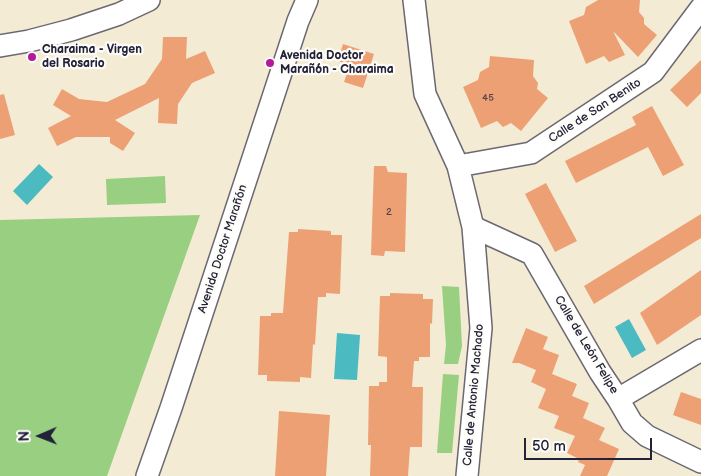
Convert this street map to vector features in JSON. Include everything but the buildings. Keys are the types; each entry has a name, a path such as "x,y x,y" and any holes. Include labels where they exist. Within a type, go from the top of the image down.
{"street":[{"path":"0,46 29,41 70,30 119,14 149,0"},
{"name":"Avenida Doctor Marañón","path":"298,21 299,0"},
{"name":"Avenida Doctor Marañón","path":"147,476 298,21 307,0"},
{"name":"Calle de Antonio Machado","path":"414,0 425,94 458,166 473,227 481,328 467,476"},
{"name":"Calle de San Benito","path":"458,166 532,152 653,72 701,8"},
{"name":"Calle de León Felipe","path":"473,227 532,254 600,372 632,423 647,436 701,462"},
{"path":"618,399 701,350"}],"green space":[{"path":"165,176 166,203 107,205 106,179"},
{"path":"200,215 107,476 0,476 0,220"},
{"path":"442,286 459,287 462,346 458,364 444,364 446,345"},
{"path":"443,374 459,375 452,453 437,453"}],"water":[{"path":"39,164 53,177 27,205 13,191"},
{"path":"629,319 646,350 632,358 615,327"},
{"path":"337,333 360,335 357,380 334,379"}],"place":[{"name":"Charaima - Virgen del Rosario","path":"32,57"},
{"name":"Avenida Doctor Marañón - Charaima","path":"270,63"}]}
